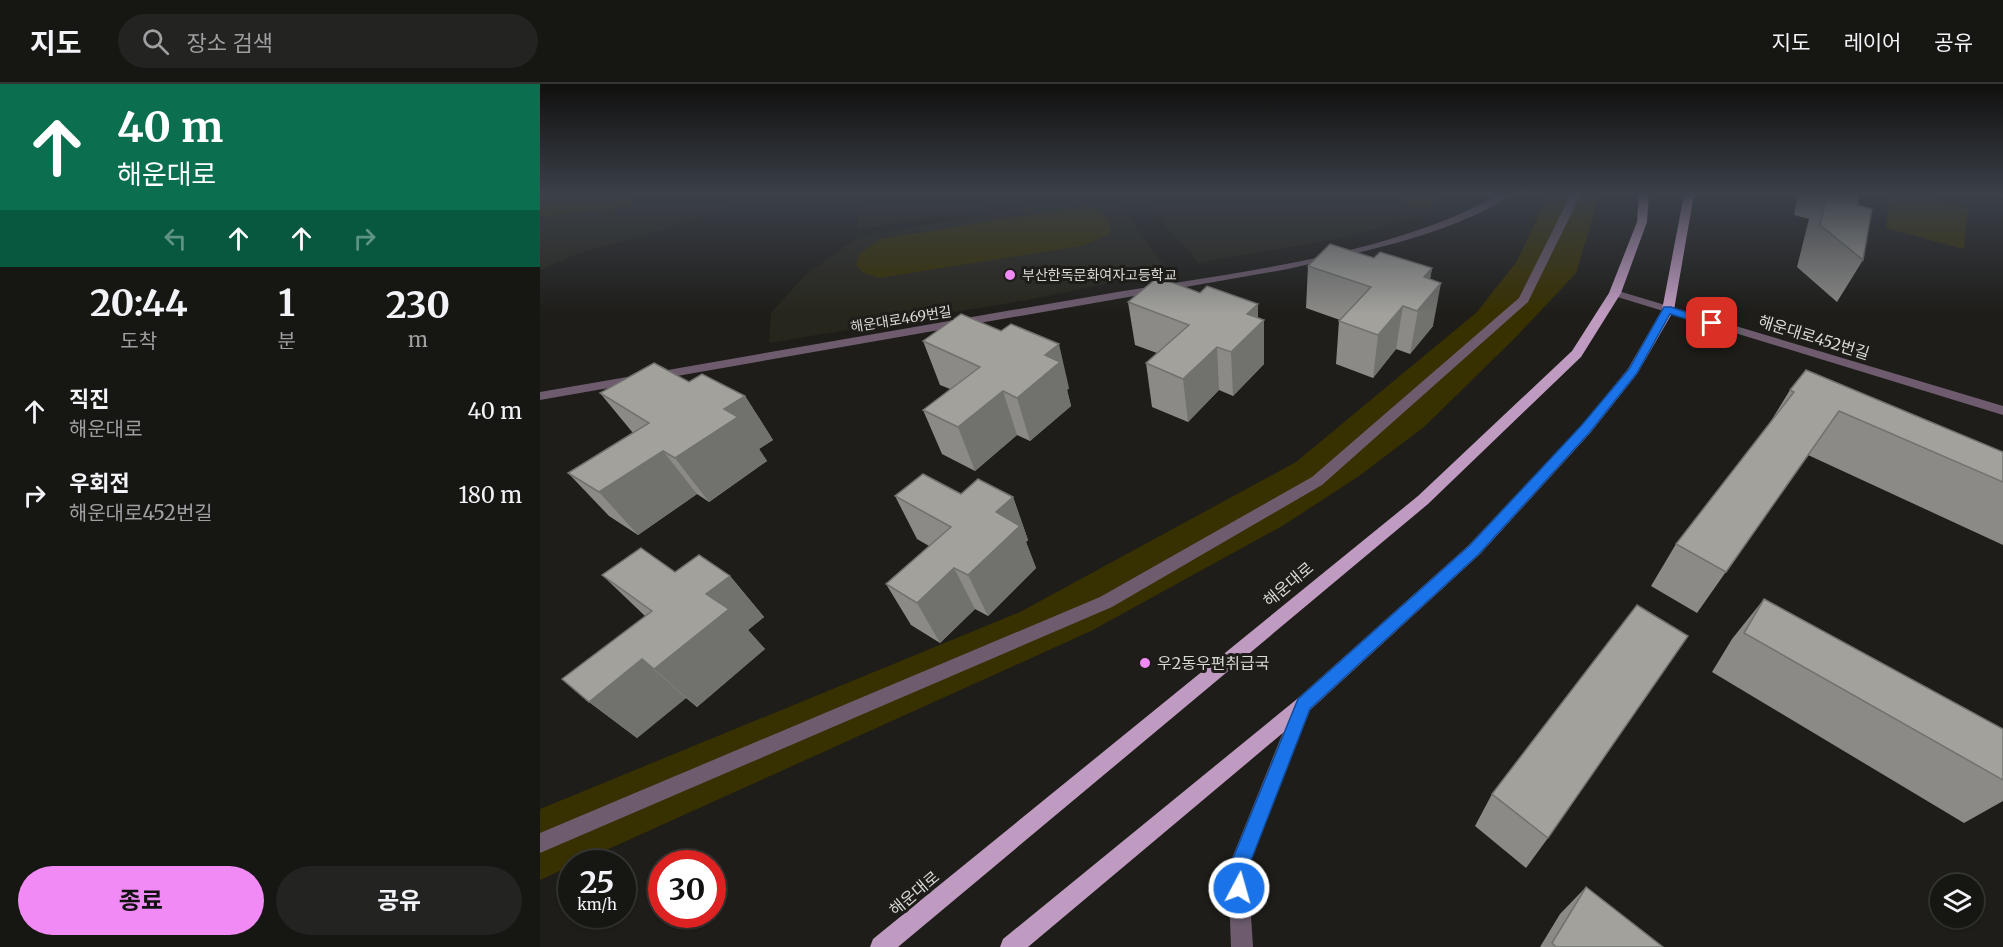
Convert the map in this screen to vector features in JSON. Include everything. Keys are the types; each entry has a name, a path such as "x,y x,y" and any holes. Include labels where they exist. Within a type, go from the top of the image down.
{"main road":[{"name":"해운대로","path":"881,947 1423,500 1577,354 1615,293 1637,234"},
{"path":"1011,947 1303,705 1474,550 1578,437 1633,371 1668,310 1682,234"}],"street":[{"name":"해운대로469번길","path":"540,396 1288,266 1365,248 1410,234"},
{"path":"540,843 1106,602 1317,481 1524,300 1556,234"},
{"name":"해운대로452번길","path":"1615,293 2003,411"},
{"path":"1242,947 1238,868 1303,705"}],"shaded area":[{"path":"540,234 647,234 577,254 540,270"},
{"path":"874,234 1141,234 1168,271 1027,300 769,343 771,313 806,274 859,237"},
{"path":"910,234 1109,234 1082,246 879,278 862,272 856,265 859,254 881,239"},
{"path":"1173,234 1354,234 1340,238 1199,263"},
{"path":"1530,234 1588,234 1576,273 1516,337 1424,427 1359,476 1284,525 1091,631 606,850 558,850 558,872 540,880 540,809 1020,612 1296,462 1477,312 1517,261"},
{"path":"1909,234 1965,234 1964,249"}],"building":[{"path":"1831,234 1868,234 1863,260"},
{"path":"1330,244 1374,258 1380,252 1432,268 1424,277 1441,283 1417,311 1403,306 1378,335 1339,321 1371,287 1308,266"},
{"path":"1158,277 1200,293 1207,286 1258,304 1247,314 1264,320 1231,352 1217,347 1183,379 1146,363 1189,325 1128,302"},
{"path":"961,314 1001,331 1011,324 1059,344 1045,355 1060,362 1017,398 1003,391 958,427 923,410 980,367 923,341"},
{"path":"654,363 689,382 702,374 745,396 724,409 738,417 675,458 663,451 599,492 568,473 649,423 600,393"},
{"path":"1806,370 2003,452 2003,482 1839,411 1726,572 1676,544 1794,392 1790,390"},
{"path":"923,474 961,494 978,479 1013,497 996,512 1020,526 968,575 954,568 917,603 886,584 951,527 895,496"},
{"path":"641,548 675,572 699,555 730,576 706,594 729,609 654,669 642,659 589,702 562,679 652,611 602,575"},
{"path":"1764,599 2003,729 2003,780 1744,633"},
{"path":"1637,605 1688,636 1548,838 1492,794"},
{"path":"1586,887 1663,947 1556,947 1552,943"}],"place":[{"name":"부산한독문화여자고등학교","path":"1010,275"},
{"name":"우2동우편취급국","path":"1145,663"}],"route":[{"path":"1239,888 1238,868 1303,705 1474,550 1586,429 1633,371 1668,310 1712,323"}]}
